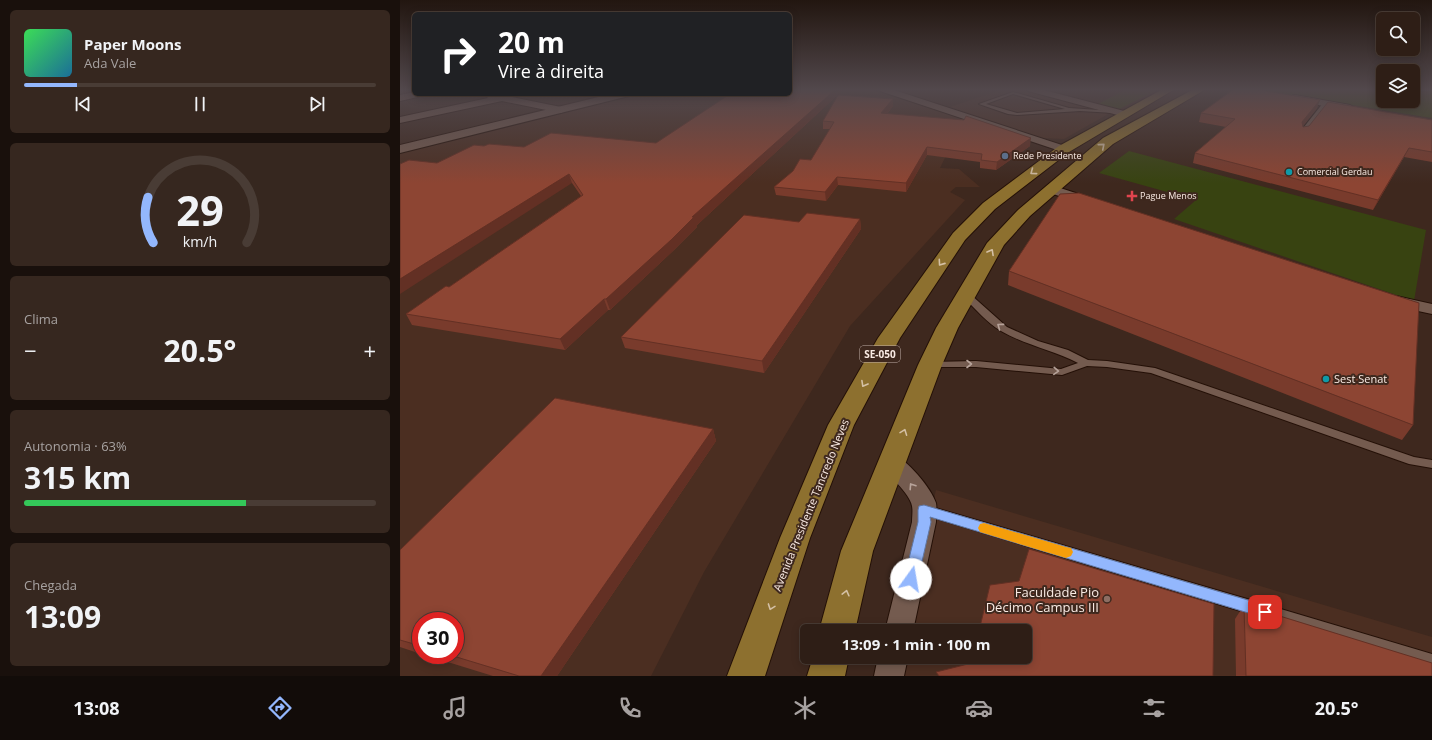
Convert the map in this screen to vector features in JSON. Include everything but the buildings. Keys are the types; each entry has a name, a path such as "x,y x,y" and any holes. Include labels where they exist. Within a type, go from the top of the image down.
{"main road":[{"name":"Avenida Presidente Tancredo Neves","path":"746,676 795,538 841,425 889,338 960,237 989,206 1064,149 1114,121"},
{"path":"839,624 857,551 930,364 948,328 996,243 1024,213 1108,141 1145,121"},
{"path":"826,676 829,664"}],"street":[{"path":"400,150 523,121"},
{"path":"982,121 1064,149"},
{"path":"1051,189 1096,204"},
{"path":"1382,296 1408,304 1432,309"},
{"path":"892,463 909,481 924,504 924,522 901,624"},
{"path":"889,676 892,664"}],"lane":[{"path":"1302,133 1312,121"},
{"path":"967,296 1004,329 1035,343 1065,352 1086,363"},
{"path":"930,364 976,364 1024,370 1062,372 1086,363 1107,364 1152,370 1412,461 1432,464"},
{"path":"924,510 1432,661"}],"shaded area":[{"path":"533,121 963,121 940,168 959,169 980,187 956,187 950,192 965,200 850,326 704,572 651,676 400,676 400,153"},
{"path":"991,121 1097,121 1064,139 1043,138"},
{"name":"Faculdade Pio Décimo Campus III","path":"936,490 1432,637 1432,676 899,676 901,664 1032,664 1032,624 908,624 917,567"}],"green space":[{"path":"1129,151 1426,230 1414,301 1174,219 1196,200 1099,173"}],"slow traffic":[{"path":"984,528 1066,552"}],"place":[{"name":"Rede Presidente","path":"1005,156"},
{"name":"Comercial Gerdau","path":"1289,172"},
{"name":"Pague Menos","path":"1132,196"},
{"name":"Sest Senat","path":"1326,379"},
{"name":"Faculdade Pio Décimo Campus III","path":"1107,599"}],"route":[{"path":"911,579 924,522 924,510 1265,612"}]}
